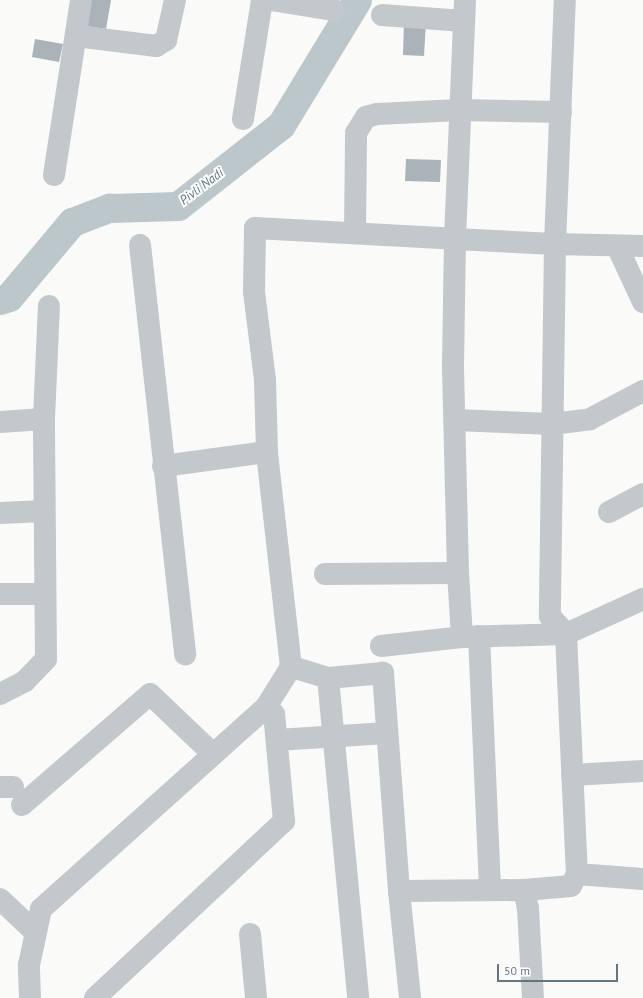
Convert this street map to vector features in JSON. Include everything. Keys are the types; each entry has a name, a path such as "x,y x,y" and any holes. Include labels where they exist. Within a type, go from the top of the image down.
{"street":[{"path":"54,175 81,0"},
{"path":"76,36 156,46 166,40 175,0"},
{"path":"243,119 262,0"},
{"path":"271,0 334,10"},
{"path":"399,891 524,890 571,886 577,874 566,634 550,616 555,244 565,0"},
{"path":"382,15 464,10 455,239 454,420 458,573 470,636 490,890"},
{"path":"355,233 356,132 366,117 377,114 459,110 561,112"},
{"path":"30,998 28,964 32,920 266,707 291,667 267,452 265,380 254,292 255,228 555,244 643,246"},
{"path":"140,245 163,466 185,655"},
{"path":"617,246 643,302"},
{"path":"0,694 25,681 46,658 44,419 49,306"},
{"path":"454,420 552,424 590,419 643,391"},
{"path":"0,422 44,419"},
{"path":"163,466 267,452"},
{"path":"608,512 643,494"},
{"path":"0,513 44,511"},
{"path":"325,574 458,573"},
{"path":"0,594 45,594"},
{"path":"381,646 470,636 566,634 643,599"},
{"path":"291,667 328,678 383,673 399,891 410,998"},
{"path":"328,678 358,998"},
{"path":"12,793 150,694 213,754"},
{"path":"95,998 284,821 274,714 266,707"},
{"path":"277,740 387,732"},
{"path":"572,775 643,771"},
{"path":"577,874 643,879"},
{"path":"524,890 528,909 533,998"},
{"path":"0,899 32,920"},
{"path":"250,934 256,998"}],"building":[{"path":"91,0 111,0 106,29 86,26"},
{"path":"404,21 426,21 424,56 403,55"},
{"path":"35,39 63,44 59,62 32,57"},
{"path":"406,159 441,160 440,182 405,181"}],"waterway":[{"name":"Pivli Nadi","path":"0,300 9,297 72,222 109,208 178,206 281,125 357,0"}]}
